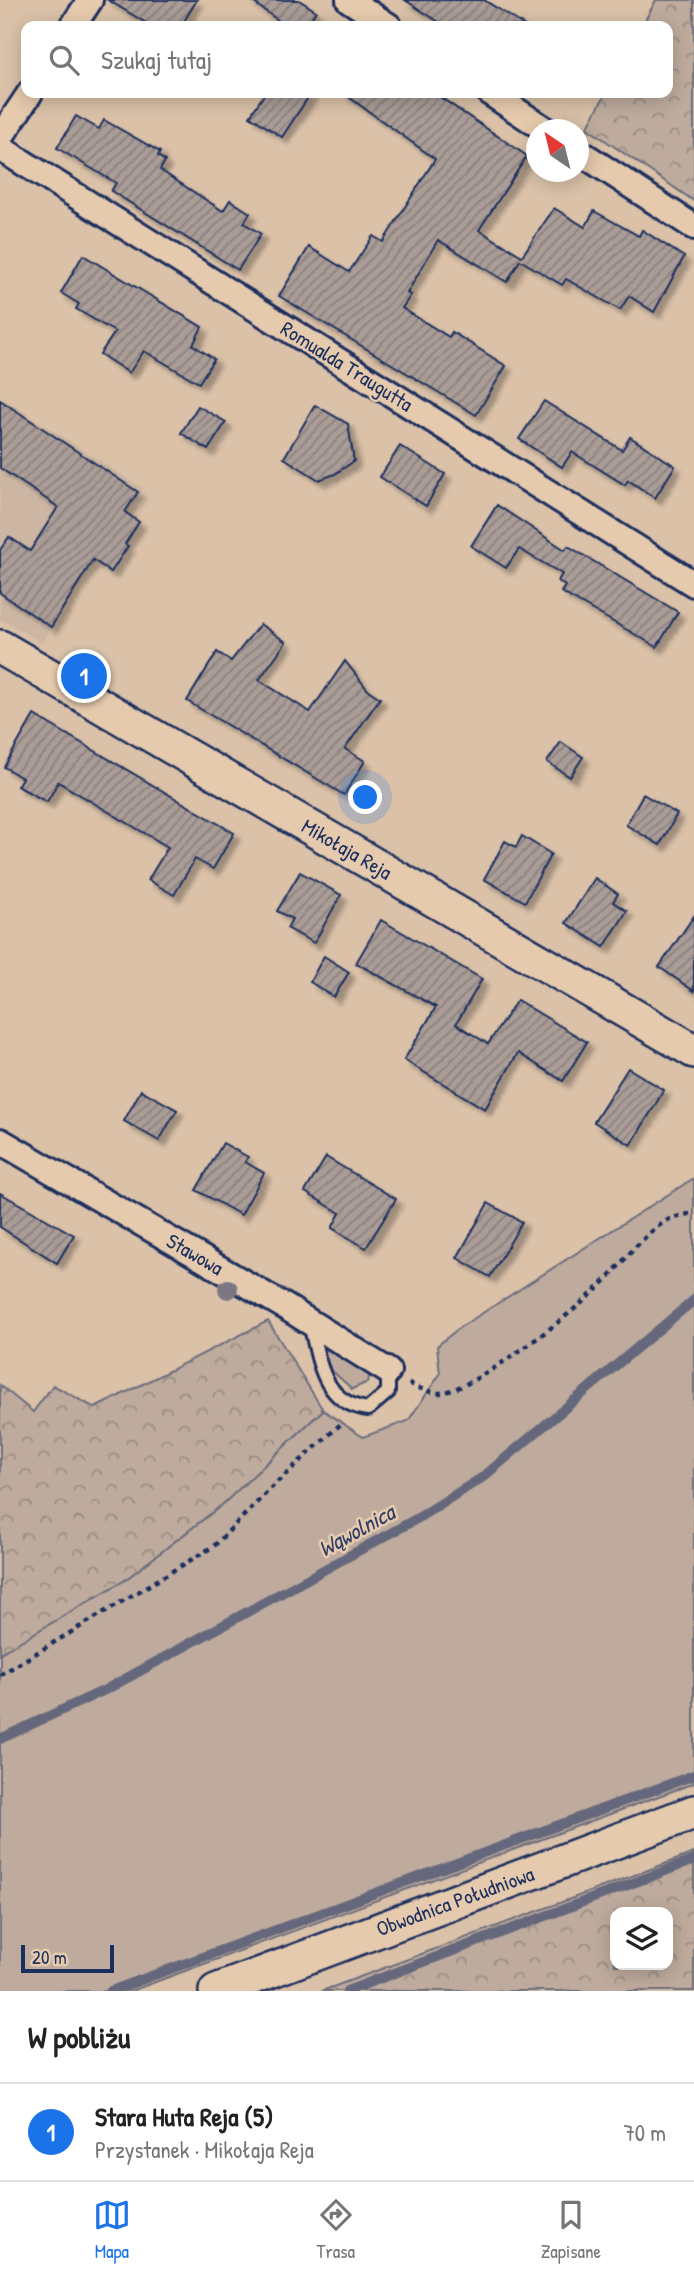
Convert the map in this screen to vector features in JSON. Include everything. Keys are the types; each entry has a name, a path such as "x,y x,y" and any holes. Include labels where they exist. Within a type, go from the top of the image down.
{"street":[{"path":"76,21 90,0"},
{"path":"349,0 381,21"},
{"path":"0,138 27,98"},
{"path":"498,98 529,119"},
{"name":"Romualda Traugutta","path":"0,148 694,584"},
{"path":"589,158 694,227"},
{"name":"Mikołaja Reja","path":"0,647 694,1051"},
{"name":"Stawowa","path":"0,1141 310,1322 388,1371"},
{"name":"Obwodnica Południowa","path":"215,1991 694,1812"}],"lane":[{"path":"310,1322 328,1387 337,1397 357,1408 368,1409 388,1392 388,1371"}],"path":[{"path":"388,1371 414,1387 439,1393 455,1389 513,1357 568,1315 601,1285 626,1255 669,1219 694,1213"},
{"path":"0,1675 215,1546 275,1484 357,1408"}],"shaded area":[{"path":"0,397 143,489 42,643 0,619"}],"green space":[{"path":"656,0 694,0 694,201 589,129 603,98 673,98 673,21 645,21"},
{"path":"694,1178 694,1783 131,1991 0,1991 0,1653 125,1580 223,1504 323,1410 363,1437 408,1421 440,1374 437,1346 459,1328"},
{"path":"268,1321 323,1410 223,1504 125,1580 0,1653 0,1385 33,1412 53,1385 95,1408"},
{"path":"326,1347 334,1347 370,1372 368,1382 352,1389 331,1370 325,1356"},
{"path":"694,1853 694,1991 322,1991"}],"building":[{"path":"108,0 197,0 184,21 143,21"},
{"path":"250,0 299,0 316,11 309,21 279,21"},
{"path":"405,0 484,0 517,21 437,21"},
{"path":"262,98 308,98 282,137 250,116"},
{"path":"350,98 441,98 526,155 479,230 522,256 554,208 585,227 594,211 639,236 642,230 684,257 654,312 629,296 620,310 566,279 562,285 520,260 507,282 438,240 407,293 411,295 402,308 449,337 452,332 506,366 476,415 279,296 309,247 349,272 373,236 383,242 435,159"},
{"path":"76,116 99,129 104,120 160,152 158,156 165,161 160,170 223,211 230,200 250,213 244,223 261,234 238,270 111,191 116,183 57,148"},
{"path":"83,255 202,327 193,345 214,359 199,383 144,351 129,373 100,354 115,332 76,309 79,304 61,293"},
{"path":"0,400 138,492 125,512 139,522 125,544 128,546 111,572 93,560 51,627 0,593 0,550 9,537 30,551 58,507 0,468"},
{"path":"544,401 622,450 630,437 675,466 655,498 628,480 625,485 572,452 562,467 519,439"},
{"path":"315,405 348,424 354,461 335,474 319,480 284,458"},
{"path":"198,406 226,422 208,450 181,433"},
{"path":"400,446 445,474 426,506 380,477"},
{"path":"497,505 565,550 568,546 678,612 657,647 561,592 565,586 558,581 562,574 519,549 506,568 471,546"},
{"path":"260,624 286,642 259,680 310,712 345,661 368,690 380,698 345,749 365,761 344,795 187,701 217,652 231,661"},
{"path":"34,715 234,833 213,869 195,859 174,895 148,880 168,847 58,782 47,802 17,786 22,778 4,767"},
{"path":"561,742 583,757 570,777 547,762"},
{"path":"643,794 677,814 660,845 626,825"},
{"path":"522,836 551,854 525,902 484,879 505,841 516,847"},
{"path":"300,872 341,895 314,943 287,928 292,919 277,911"},
{"path":"595,878 618,894 613,902 627,911 604,947 566,923"},
{"path":"694,916 694,991 659,967"},
{"path":"381,920 482,979 456,1024 488,1044 517,1000 587,1042 563,1081 518,1053 485,1109 404,1060 436,1007 356,963"},
{"path":"324,956 349,972 334,997 310,982"},
{"path":"628,1068 664,1090 631,1145 594,1122"},
{"path":"141,1090 177,1110 159,1141 124,1121"},
{"path":"223,1143 248,1157 245,1162 264,1173 241,1215 196,1190"},
{"path":"326,1157 396,1199 366,1248 332,1228 340,1213 305,1192"},
{"path":"0,1193 74,1235 57,1263 0,1227"},
{"path":"488,1203 522,1222 490,1277 457,1258"}],"waterway":[{"name":"Wąwolnica","path":"0,1739 107,1689 418,1518 483,1477 694,1300"},
{"path":"111,1991 694,1775"},
{"path":"347,1991 694,1860"}],"place":[{"name":"Stara Huta Reja (5)","path":"84,676"}]}
